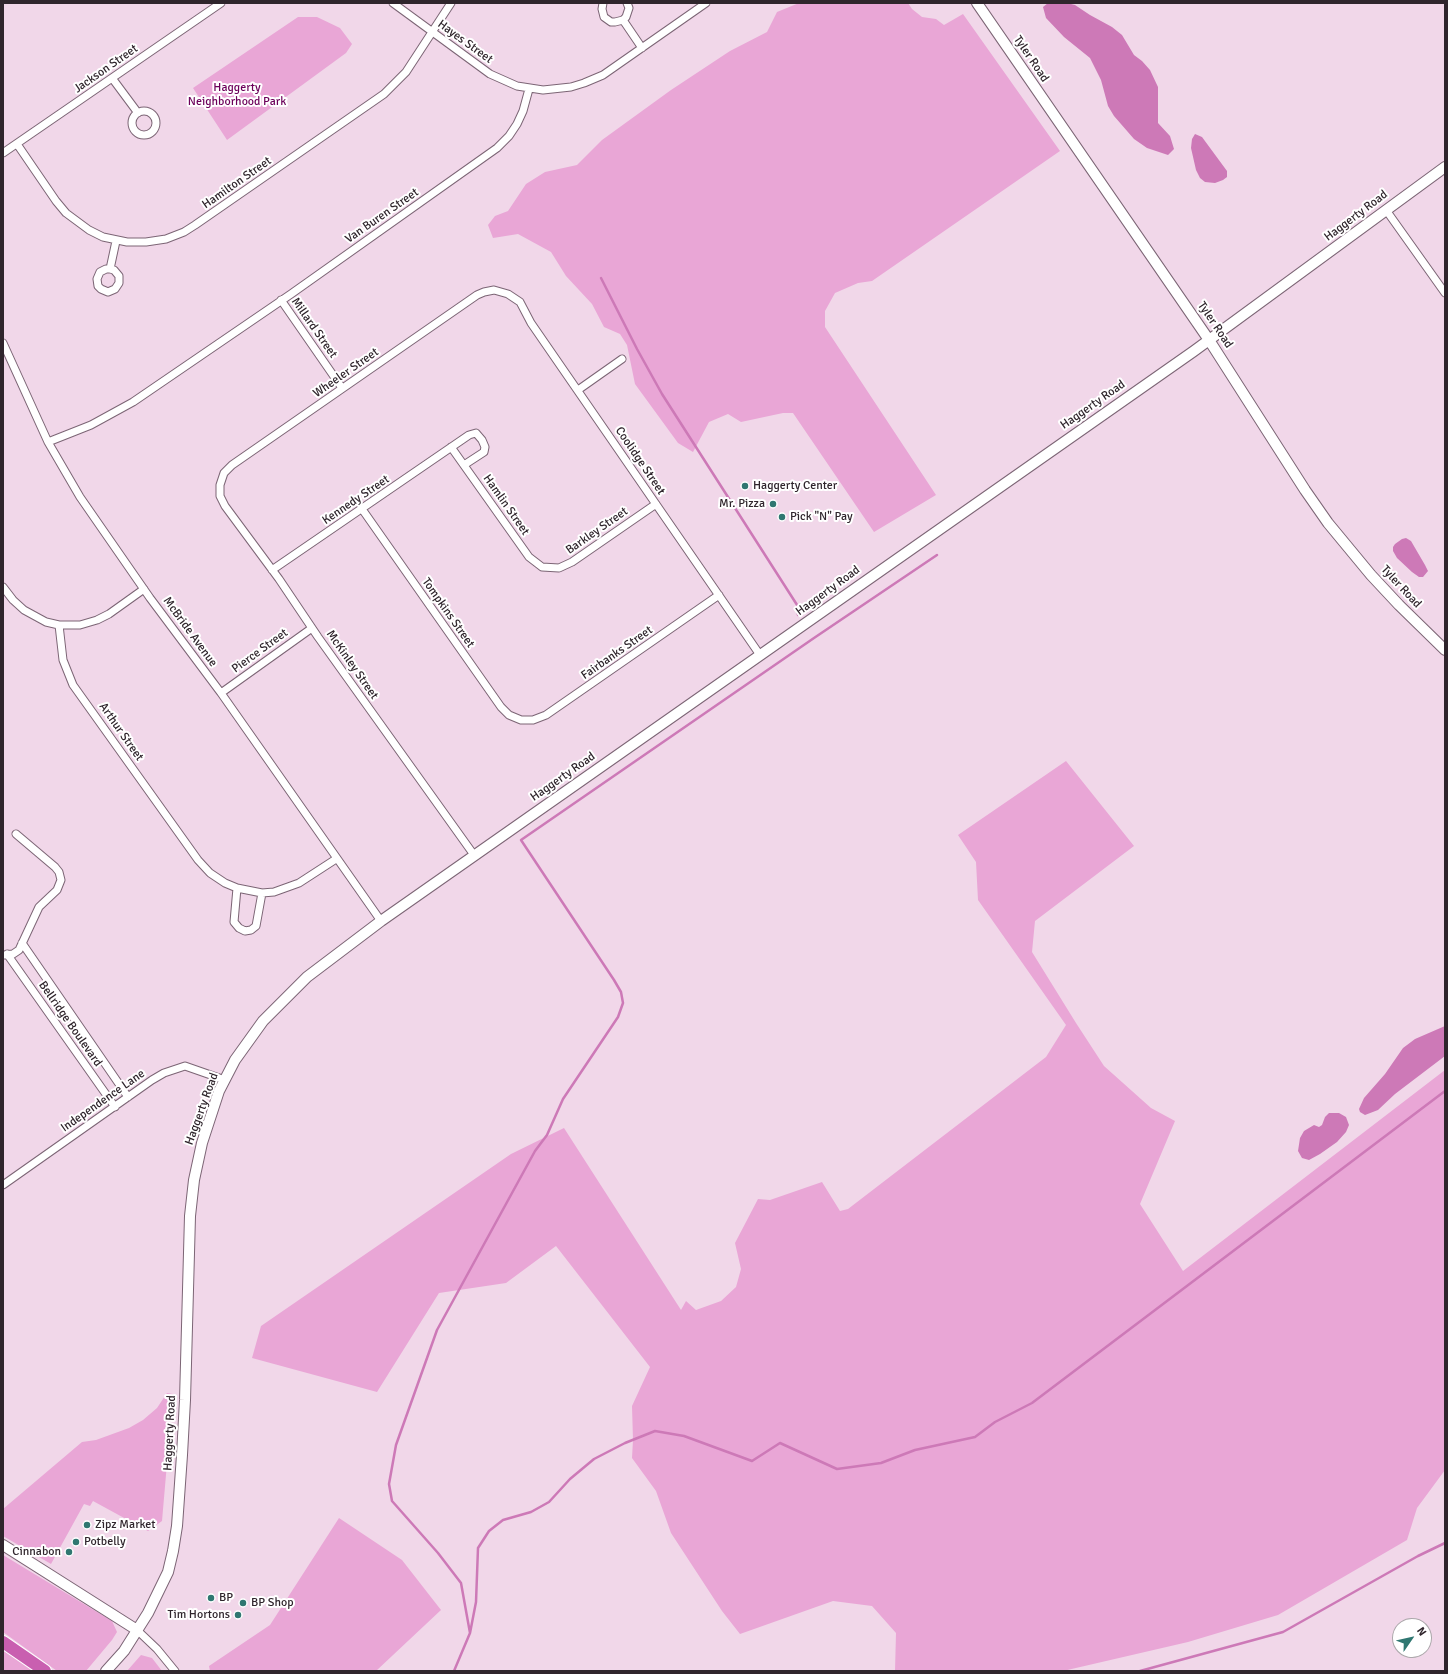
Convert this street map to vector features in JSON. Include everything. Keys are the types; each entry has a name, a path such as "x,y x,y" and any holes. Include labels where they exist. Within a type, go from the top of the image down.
{"highway":[{"path":"3,1642 45,1671"}],"main road":[{"name":"Tyler Road","path":"977,3 1209,340 1305,490 1328,523 1371,575 1445,650"},
{"name":"Haggerty Road","path":"106,1671 124,1651 148,1613 168,1572 176,1532 185,1400 190,1216 194,1180 201,1149 219,1091 235,1060 250,1037 281,1001 306,977 381,921 433,886 474,855 1209,340 1445,167"},
{"path":"3,1545 137,1630"}],"street":[{"name":"Jackson Street","path":"3,153 221,3"},
{"name":"Hayes Street","path":"393,3 490,74 508,83 529,89"},
{"name":"Hamilton Street","path":"17,144 56,201 66,213 89,230 116,240 137,243 157,241 175,236 195,225 384,94 406,72 451,3"},
{"path":"603,3 602,13 607,20 615,22 623,20 628,12 627,3"},
{"path":"529,89 555,90 584,83 603,75 706,3"},
{"path":"623,20 642,48"},
{"path":"112,78 138,113"},
{"name":"Van Buren Street","path":"48,442 91,425 133,402 282,300 498,148 517,124 523,111 529,89"},
{"path":"1386,210 1445,293"},
{"path":"110,269 116,240"},
{"name":"Wheeler Street","path":"220,485 224,473 232,465 478,295 494,290"},
{"name":"Coolidge Street","path":"494,290 508,294 520,302 531,323 760,655"},
{"name":"Millard Street","path":"282,300 342,388"},
{"name":"McBride Avenue","path":"3,343 48,442 80,497 144,589 221,693 336,859 381,921"},
{"path":"578,390 622,359"},
{"name":"Kennedy Street","path":"272,570 469,435 476,434 482,440 485,447 484,452 464,465"},
{"name":"Hamlin Street","path":"451,447 529,557 538,565 548,568"},
{"name":"McKinley Street","path":"220,485 220,496 225,506 474,855"},
{"name":"Barkley Street","path":"548,568 560,568 572,562 656,504"},
{"name":"Tompkins Street","path":"362,509 501,707 509,716 524,720"},
{"path":"3,587 13,600 24,610 46,622 59,625 80,625 97,620 109,614 144,589"},
{"name":"Fairbanks Street","path":"524,720 533,720 546,715 719,595"},
{"name":"Arthur Street","path":"59,625 63,660 73,685 198,860 216,878 237,888 262,893 286,889 299,883 336,859"},
{"name":"Pierce Street","path":"221,693 312,628"},
{"path":"5,955 13,954 20,946 39,907 56,890 61,880 59,872 55,867 16,834"},
{"path":"237,888 234,922 244,931 251,930 256,926 262,893"},
{"name":"Bellridge Boulevard","path":"20,946 128,1097"},
{"name":"Bellridge Boulevard","path":"5,955 115,1107"},
{"name":"Independence Lane","path":"3,1186 164,1073 185,1066 225,1080"},
{"path":"137,1630 157,1648 175,1671"}],"green space":[{"path":"799,3 908,3 912,9 922,17 936,19 944,25 963,14 1060,151 872,281 858,283 835,293 825,311 825,327 936,495 874,532 793,413 783,413 741,422 728,414 709,422 693,452 678,443 635,384 627,345 620,334 604,327 592,304 566,276 551,252 518,234 493,238 488,225 495,216 508,211 526,184 545,172 577,165 602,140 671,90 730,51 767,32 777,12"},
{"name":"Haggerty Neighborhood Park","path":"298,17 317,17 340,28 352,44 346,53 227,140 193,88"},
{"path":"1066,761 1134,846 1035,921 1032,952 1104,1066 1151,1108 1175,1121 1140,1204 1183,1271 1445,1070 1445,1470 1417,1508 1407,1540 1278,1615 1188,1642 1063,1671 895,1671 896,1633 872,1606 833,1601 740,1634 722,1611 671,1533 656,1491 632,1458 632,1406 650,1367 556,1246 506,1283 439,1293 377,1392 252,1358 261,1326 511,1154 564,1128 681,1310 686,1301 696,1310 721,1301 736,1287 741,1269 735,1243 758,1199 770,1200 822,1182 840,1211 848,1209 1046,1057 1066,1025 978,900 976,862 958,835"},
{"path":"167,1393 173,1394 162,1521 148,1531 93,1501 90,1506 84,1504 51,1564 3,1536 3,1509 82,1442 96,1440 129,1428 143,1420 157,1408"},
{"path":"339,1518 402,1560 441,1610 376,1671 210,1671 209,1666 270,1625"},
{"path":"3,1555 112,1621 117,1632 86,1671 57,1671 3,1632"},
{"path":"3,1648 36,1671 3,1671"},
{"path":"141,1655 152,1658 162,1671 127,1671"}],"shaded area":[{"path":"1048,3 1067,3 1075,5 1112,27 1122,35 1134,55 1150,70 1158,87 1158,123 1170,136 1174,149 1168,155 1147,148 1134,139 1114,116 1108,106 1101,80 1090,58 1064,37 1046,18 1043,7"},
{"path":"1195,134 1202,137 1227,171 1227,177 1223,180 1215,183 1205,182 1200,178 1196,170 1191,148 1192,139"},
{"path":"1406,538 1411,541 1428,571 1423,577 1419,577 1412,572 1397,558 1393,551 1395,544"},
{"path":"1445,1026 1445,1056 1395,1094 1378,1110 1365,1115 1360,1112 1359,1109 1364,1098 1385,1074 1403,1048 1415,1039"},
{"path":"1329,1113 1339,1113 1346,1117 1349,1125 1346,1132 1337,1142 1320,1154 1309,1160 1302,1158 1298,1151 1300,1138 1304,1131 1314,1125 1319,1127 1322,1125 1325,1117"}],"waterway":[{"path":"601,278 662,394 799,608 797,611 798,615"},
{"path":"470,1633 461,1583 438,1553 392,1501 389,1484 396,1445 437,1330 535,1151 547,1135 563,1099 618,1017 623,1003 621,992 614,980 521,840 937,555"},
{"path":"454,1671 470,1633 476,1602 478,1548 489,1531 503,1520 531,1512 549,1502 570,1479 594,1459 625,1443 655,1431 684,1436 752,1461 780,1443 837,1469 881,1463 915,1450 975,1437 995,1422 1032,1403 1445,1091"},
{"path":"1140,1671 1283,1632 1418,1556 1445,1543"}],"place":[{"name":"Haggerty Center","path":"745,486"},
{"name":"Mr. Pizza","path":"773,504"},
{"name":"Pick \"N\" Pay","path":"782,517"},
{"name":"Zipz Market","path":"87,1525"},
{"name":"Potbelly","path":"76,1542"},
{"name":"Cinnabon","path":"69,1552"},
{"name":"BP","path":"211,1598"},
{"name":"BP Shop","path":"243,1603"},
{"name":"Tim Hortons","path":"238,1615"}]}
